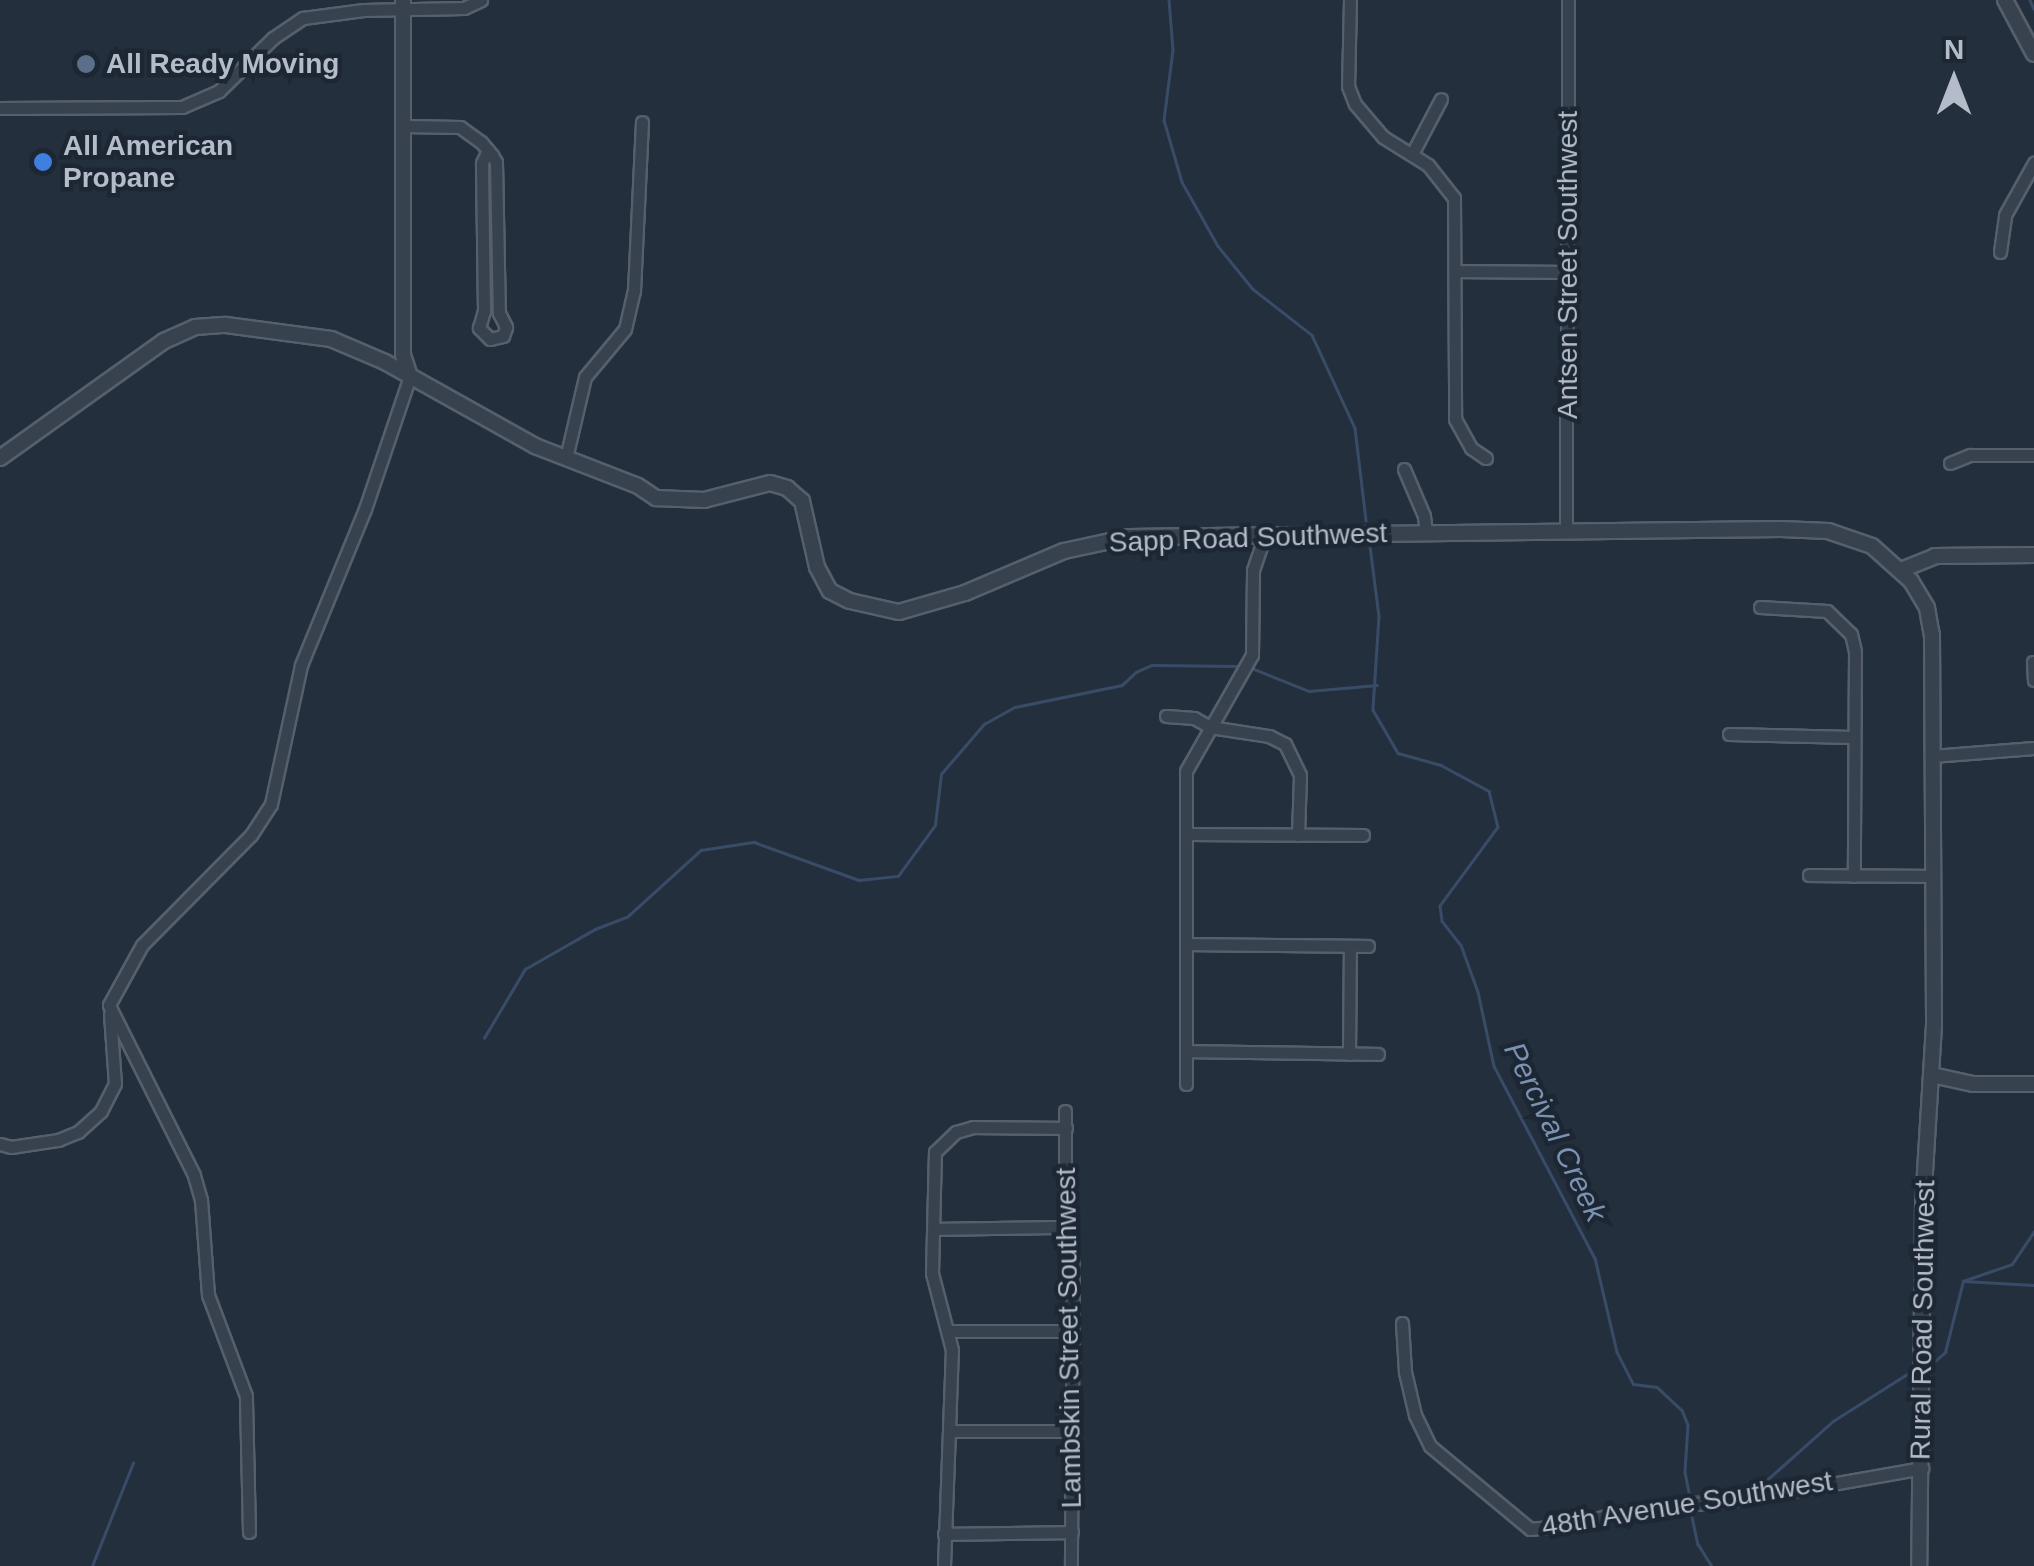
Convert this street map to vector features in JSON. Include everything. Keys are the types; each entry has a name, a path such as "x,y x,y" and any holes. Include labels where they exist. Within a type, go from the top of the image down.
{"street":[{"path":"0,108 194,104 218,91 274,38 303,18 403,4 464,8 481,0"},
{"path":"1350,0 1348,86 1355,104 1382,137 1428,165 1454,198 1455,419 1471,448 1486,458"},
{"name":"Antsen Street Southwest","path":"1566,530 1568,0"},
{"path":"2005,0 2034,54"},
{"path":"0,1144 11,1147 58,1140 78,1132 102,1111 114,1084 109,1010 122,974 142,945 251,836 271,804 301,665 366,509 410,376 403,355 403,4"},
{"path":"1412,154 1441,99"},
{"path":"566,458 585,377 625,328 634,290 642,122"},
{"path":"404,126 460,127 488,150 498,171 499,313 506,327 502,336 490,340 479,328 484,311 482,164 488,150"},
{"path":"2000,252 2006,214 2034,163"},
{"path":"1456,271 1568,272"},
{"name":"Sapp Road Southwest","path":"0,458 131,363 195,328 287,330 331,339 566,458 638,486 656,498 674,502 704,500 770,483 787,488 802,501 816,567 830,591 850,601 899,612 926,607 1064,551 1098,542 1566,530 1828,531 1872,546 1901,570 1927,608 1932,635 1932,1075"},
{"path":"1950,463 1970,455 2034,455"},
{"path":"1404,469 1424,516 1426,534"},
{"path":"1186,1084 1186,771 1254,648 1253,570 1265,535"},
{"path":"1901,570 1936,556 2034,555"},
{"path":"1760,607 1817,608 1844,624 1855,651 1854,876"},
{"path":"2033,662 2034,680"},
{"path":"1166,716 1194,718 1210,727 1268,736 1285,744 1300,775 1298,835"},
{"path":"1729,734 1852,737"},
{"path":"1932,756 2034,748"},
{"path":"1188,834 1363,835"},
{"path":"1808,876 1932,876"},
{"path":"1188,944 1368,946"},
{"path":"1349,1054 1350,946"},
{"path":"109,1010 198,1188 206,1223 208,1295 246,1396 249,1532"},
{"path":"1187,1052 1378,1054"},
{"path":"1932,1075 1974,1084 2034,1084"},
{"name":"Rural Road Southwest","path":"1919,1566 1924,1171 1932,1075"},
{"name":"Lambskin Street Southwest","path":"1066,1110 1067,1228 1073,1264 1071,1566"},
{"path":"944,1566 952,1431 948,1330 932,1273 937,1197 932,1168 934,1152 944,1140 973,1127 1066,1128"},
{"path":"934,1228 1067,1228"},
{"name":"48th Avenue Southwest","path":"1402,1323 1405,1372 1415,1415 1430,1446 1530,1529 1578,1524 1617,1513 1758,1498 1922,1468"},
{"path":"948,1330 1073,1331"},
{"path":"952,1431 1072,1431"},
{"path":"944,1534 1072,1532"}],"waterway":[{"name":"Percival Creek","path":"1169,0 1173,50 1164,120 1182,182 1218,246 1253,289 1312,335 1355,428 1366,520"},
{"path":"2030,0 2034,9"},
{"name":"Percival Creek","path":"1370,546 1379,616 1373,710 1398,753 1441,765 1489,791 1498,827 1440,906 1442,921 1461,945 1478,992 1494,1066 1595,1258 1617,1352 1633,1384 1657,1387 1682,1410 1688,1425 1685,1472 1690,1497 1759,1487 1833,1421 1909,1373"},
{"path":"484,1038 525,969 595,929 627,917 701,850 754,842 859,880 898,876 935,825 941,774 984,724 1015,707 1122,685 1136,672 1152,665 1237,666"},
{"path":"1254,669 1309,691 1377,685"},
{"path":"1963,1281 2012,1264 2034,1231"},
{"path":"1928,1367 1945,1352 1963,1281"},
{"path":"1964,1281 2034,1285"},
{"path":"92,1566 133,1463"},
{"name":"Percival Creek","path":"1691,1512 1698,1544 1712,1566"}],"place":[{"name":"All Ready Moving","path":"86,64"},
{"name":"All American Propane","path":"43,162"}]}
